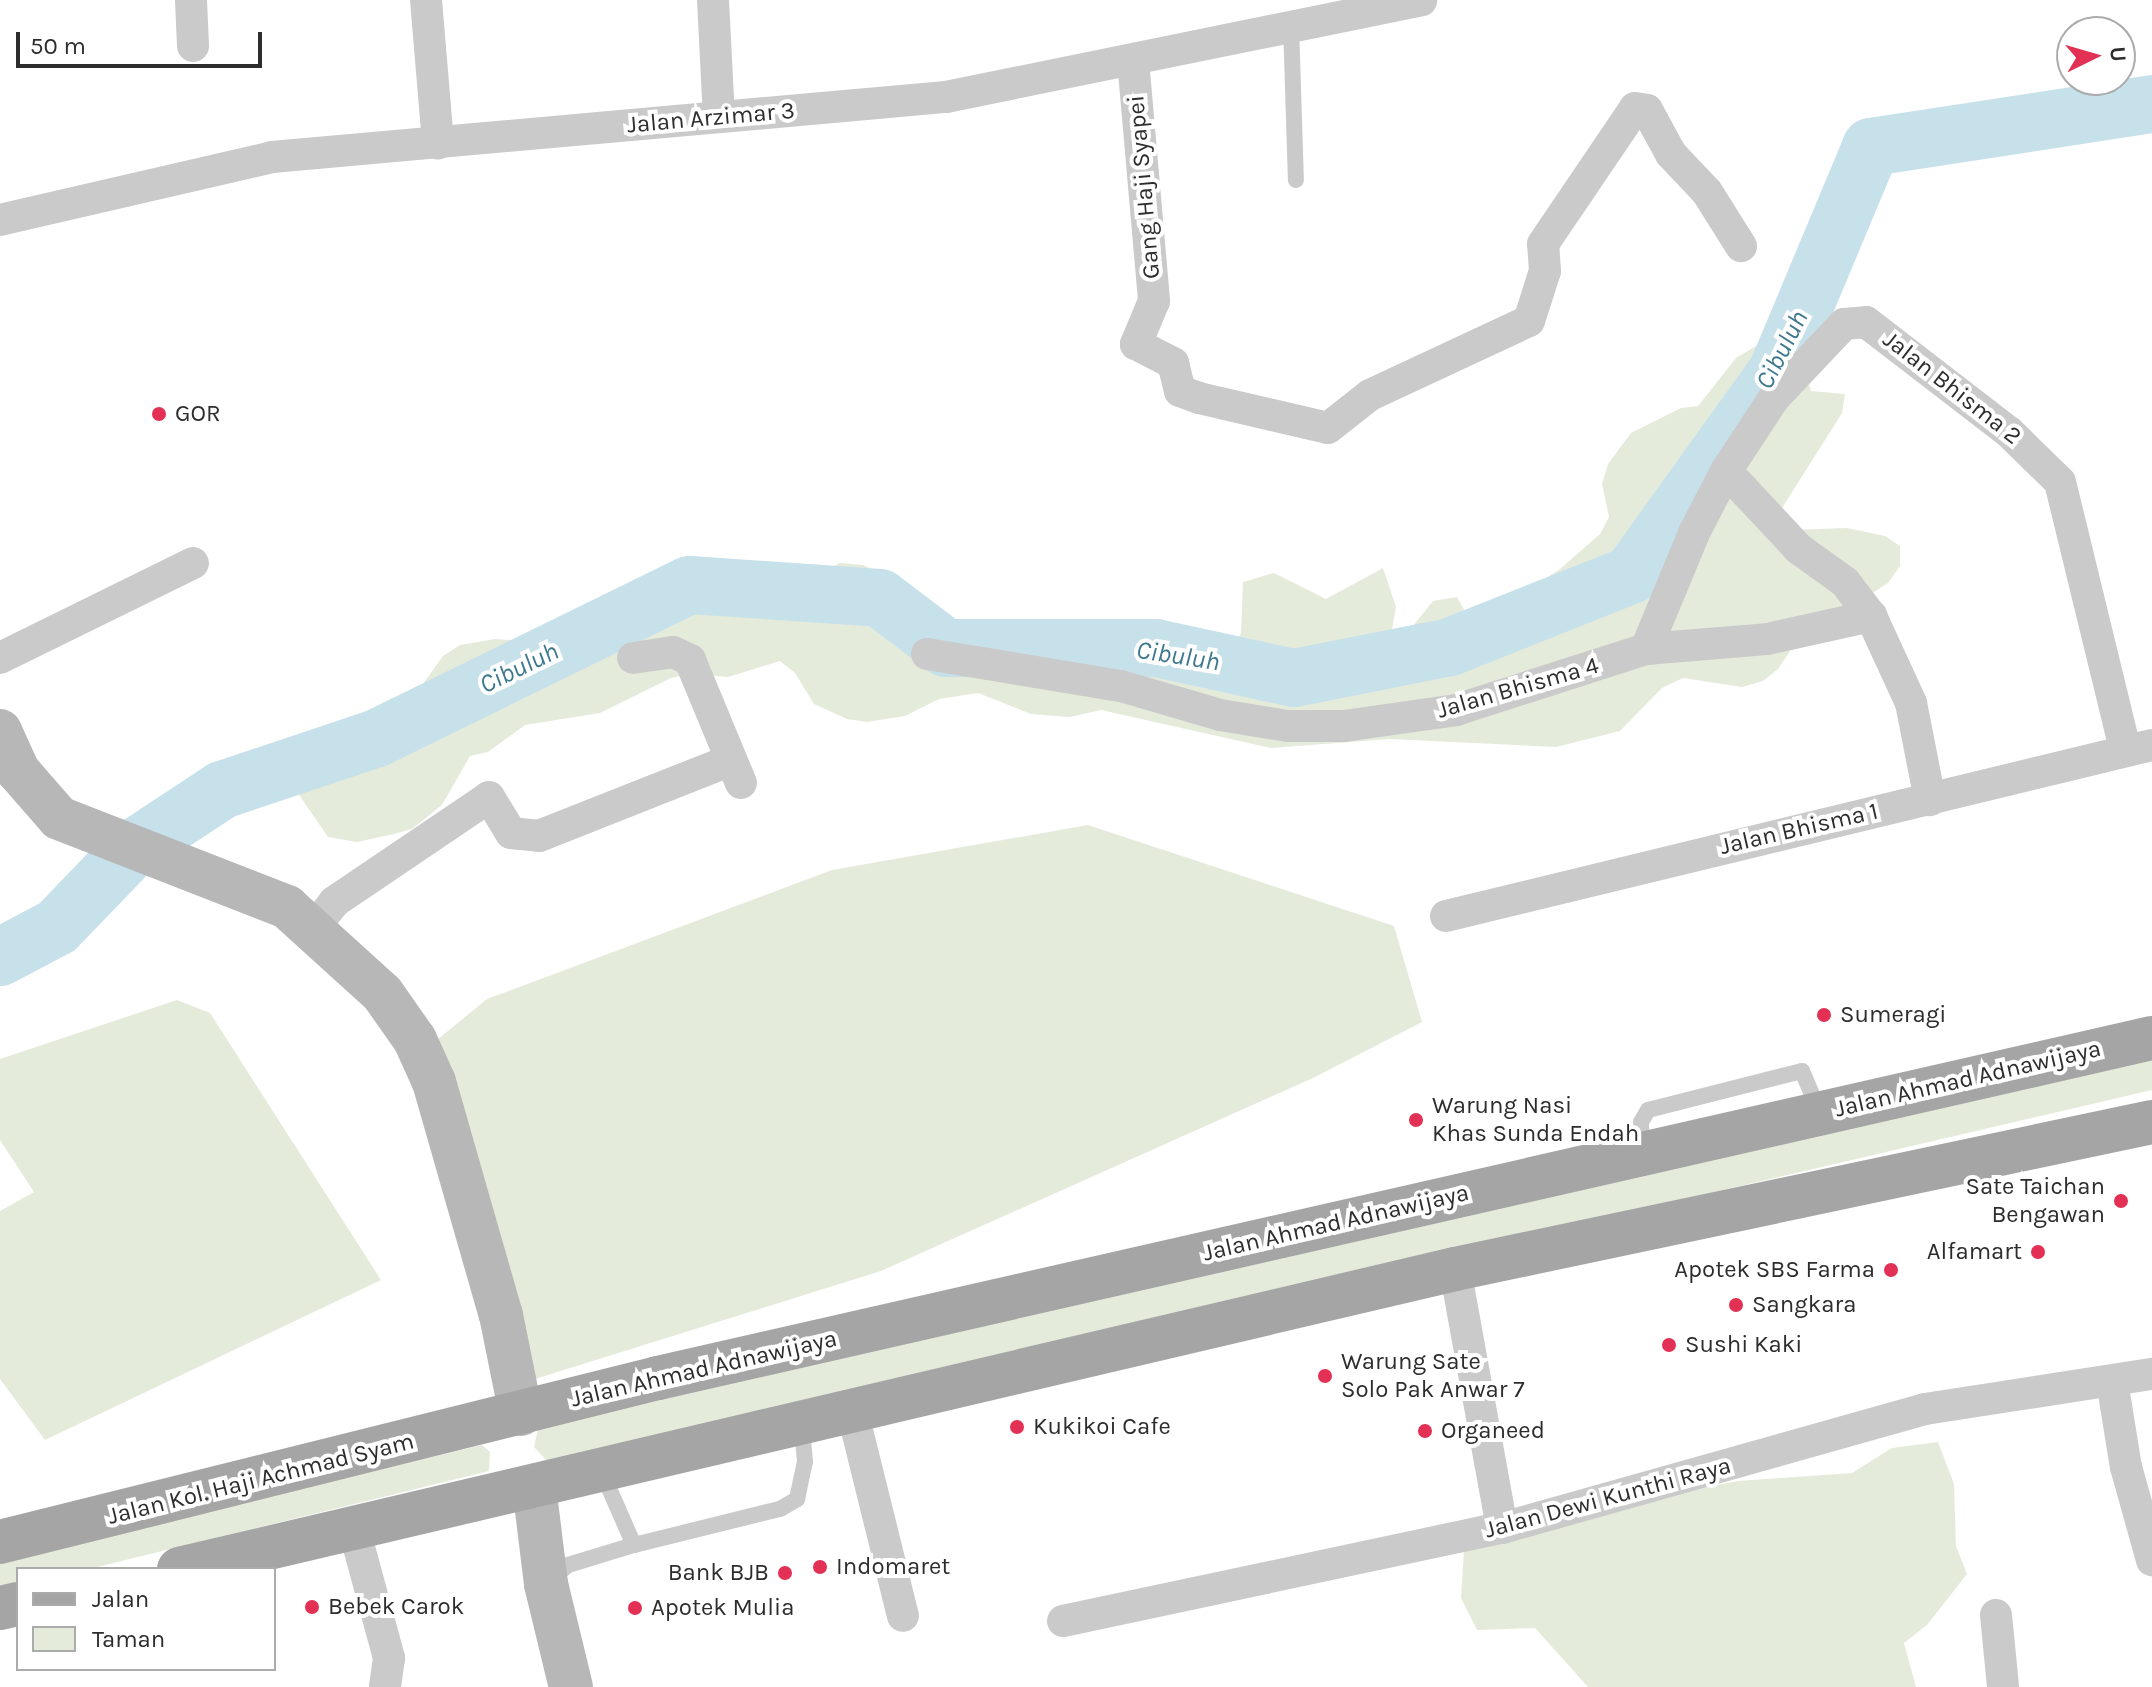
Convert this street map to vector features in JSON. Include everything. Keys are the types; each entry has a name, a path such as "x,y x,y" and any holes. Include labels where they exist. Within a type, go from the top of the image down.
{"main road":[{"name":"Jalan Ahmad Adnawijaya","path":"521,1414 1642,1153 2152,1038"},
{"path":"188,1567 1455,1269 2152,1122"},
{"name":"Jalan Kol. Haji Achmad Syam","path":"0,1542 521,1414"}],"street":[{"path":"191,0 193,46"},
{"path":"426,0 438,144"},
{"path":"713,0 719,117"},
{"name":"Jalan Arzimar 3","path":"0,220 272,157 946,97 1133,60 1291,24 1421,0"},
{"name":"Gang Haji Syapei","path":"1133,60 1154,301 1136,344 1173,363 1180,391 1199,398 1328,428 1370,395 1529,321 1545,271 1543,244 1635,108 1647,110 1671,154 1707,192 1741,246"},
{"name":"Jalan Bhisma 2","path":"1646,649 1726,471 1809,356 1844,324 1866,322 2009,432 2060,482 2139,747"},
{"path":"1726,471 1799,549 1845,582 1871,616 1911,703 1930,800"},
{"path":"0,658 193,563"},
{"name":"Jalan Bhisma 4","path":"927,654 1121,686 1233,717 1288,726 1344,726 1456,710 1646,649 1767,639 1871,616"},
{"path":"314,928 334,902 489,797 511,833 539,836 734,772 706,689 690,660 673,652 633,658"},
{"path":"0,731 18,771 59,818 159,859 260,894 314,928 382,993 415,1040 434,1082 501,1315 521,1414"},
{"name":"Jalan Bhisma 1","path":"1446,916 1685,854 1930,800 2139,747"},
{"path":"1455,1269 1502,1528"},
{"name":"Jalan Dewi Kunthi Raya","path":"1063,1621 1502,1528 1925,1409 2152,1374"},
{"path":"2112,1381 2126,1467 2152,1560"},
{"path":"852,1410 903,1616"},
{"path":"534,1486 546,1584 571,1687"},
{"path":"354,1529 389,1658 385,1687"},
{"path":"1996,1615 2003,1687"}],"lane":[{"path":"1291,24 1296,180"},
{"path":"546,1584 568,1565 634,1545 780,1509 797,1499 805,1462 801,1422"},
{"path":"600,1470 634,1545"}],"green space":[{"path":"1768,339 1804,340 1811,357 1806,374 1811,391 1845,394 1842,413 1777,516 1789,530 1847,528 1885,536 1900,546 1900,566 1888,583 1868,596 1812,618 1778,669 1763,681 1742,687 1683,678 1662,688 1620,731 1556,747 1390,739 1271,748 1101,710 1070,717 1031,714 978,693 939,699 905,716 867,722 847,719 814,704 795,673 780,661 728,677 690,674 671,678 600,713 525,725 488,752 470,756 442,805 412,829 394,834 357,842 328,837 295,789 291,768 303,755 337,743 415,695 443,656 460,645 495,639 529,641 562,619 615,611 701,573 771,562 825,571 840,563 863,565 883,574 876,611 912,645 950,644 1077,666 1086,633 1149,653 1175,681 1229,675 1229,655 1241,633 1243,582 1274,573 1326,599 1383,568 1396,607 1387,658 1433,601 1457,597 1467,615 1484,613 1501,608 1560,569 1600,534 1609,517 1602,484 1608,464 1631,433 1681,408 1698,406 1736,358"},
{"path":"1088,825 1394,926 1422,1022 1313,1078 881,1271 535,1379 437,1040 487,999 832,870"},
{"path":"177,1000 210,1013 381,1280 45,1440 0,1379 0,1211 34,1192 0,1140 0,1059"},
{"path":"2152,1042 2152,1090 560,1461 548,1462 534,1447 538,1429"},
{"path":"1938,1442 1954,1484 1956,1546 1967,1574 1927,1625 1904,1643 1916,1687 1588,1687 1535,1628 1477,1630 1461,1598 1464,1550 1658,1496 1738,1481 1852,1473 1892,1448"},
{"path":"482,1445 490,1452 489,1471 97,1567 16,1567 16,1587 0,1591 0,1561"}],"waterway":[{"name":"Cibuluh","path":"0,957 57,927 131,850 222,790 377,738 690,585 880,598 946,648 1156,648 1294,678 1450,647 1631,575 1777,372 1871,147 2152,104"}],"place":[{"name":"GOR","path":"159,414"},
{"name":"Sumeragi","path":"1824,1015"},
{"name":"Warung Nasi Khas Sunda Endah","path":"1416,1120"},
{"name":"Sate Taichan Bengawan","path":"2121,1201"},
{"name":"Alfamart","path":"2038,1252"},
{"name":"Apotek SBS Farma","path":"1891,1270"},
{"name":"Sangkara","path":"1736,1305"},
{"name":"Sushi Kaki","path":"1669,1345"},
{"name":"Warung Sate Solo Pak Anwar 7","path":"1325,1376"},
{"name":"Kukikoi Cafe","path":"1017,1427"},
{"name":"Organeed","path":"1425,1431"},
{"name":"Indomaret","path":"820,1567"},
{"name":"Bank BJB","path":"785,1573"},
{"name":"Bebek Carok","path":"312,1607"},
{"name":"Apotek Mulia","path":"635,1608"}]}
